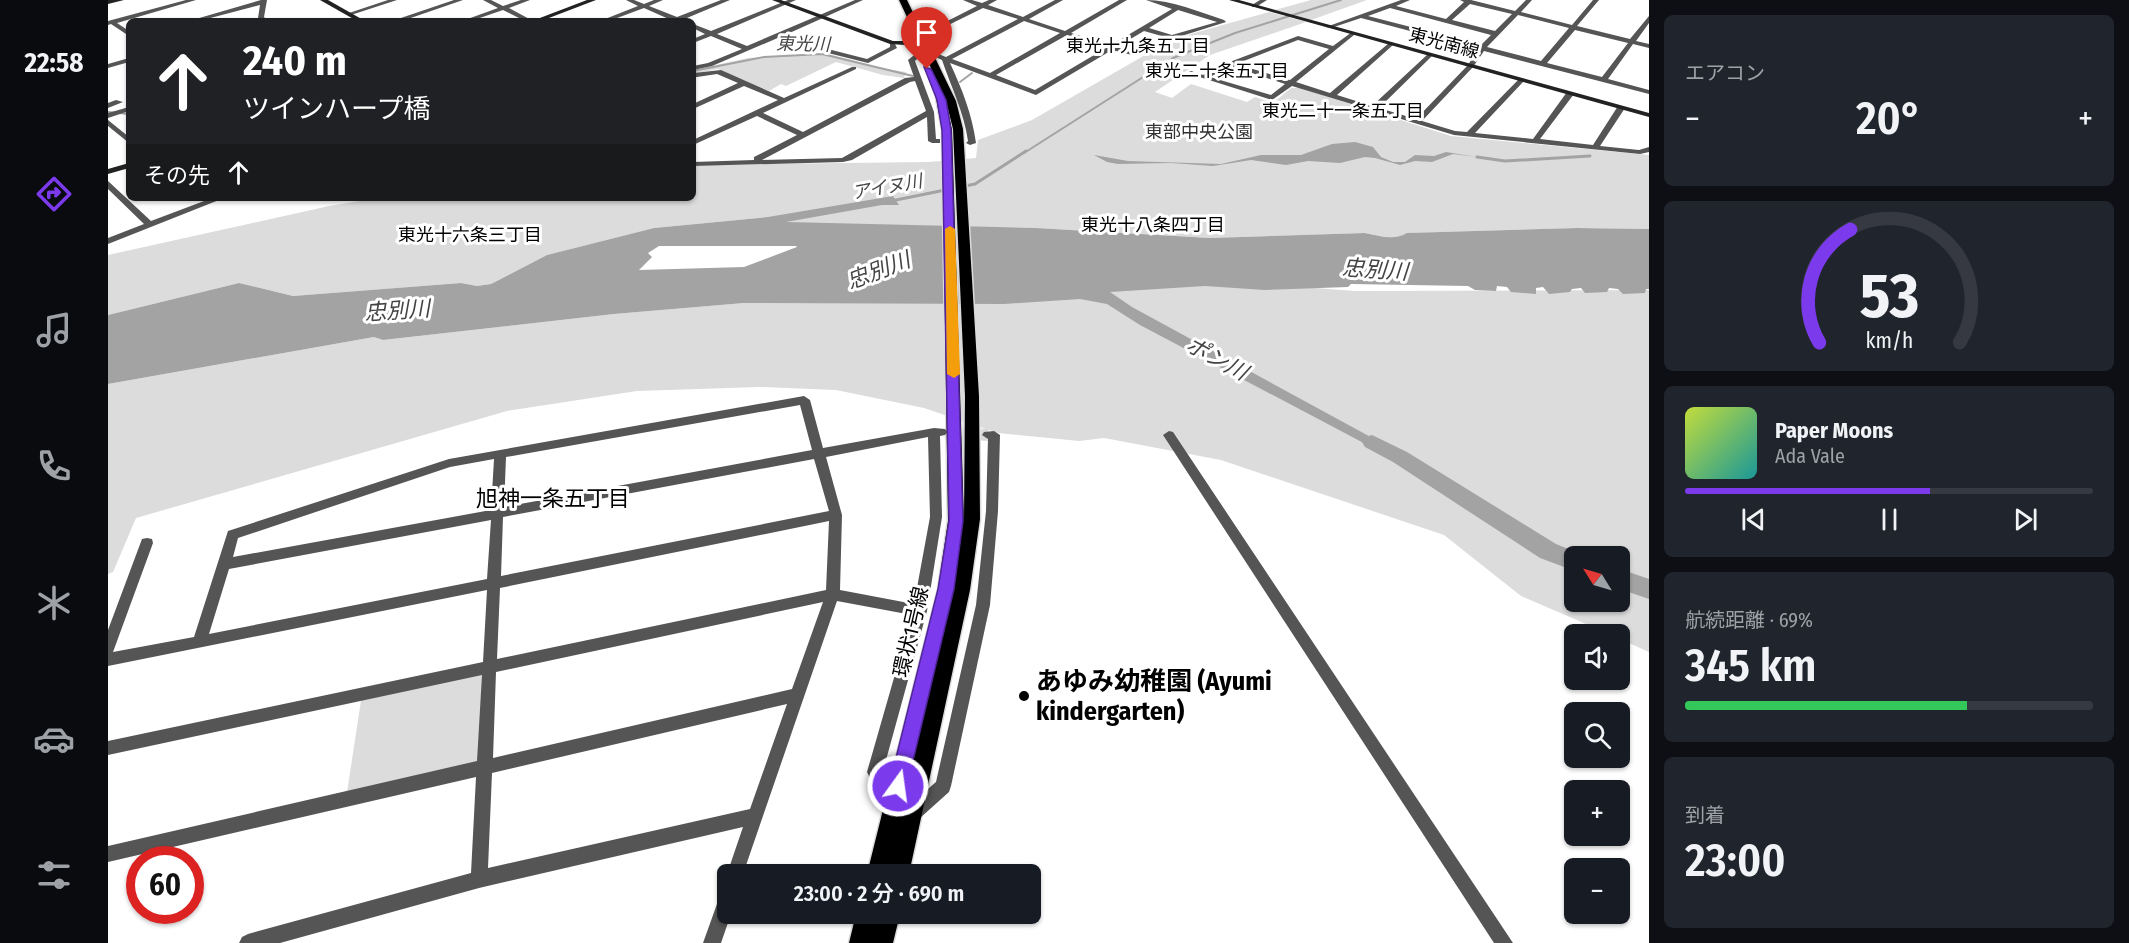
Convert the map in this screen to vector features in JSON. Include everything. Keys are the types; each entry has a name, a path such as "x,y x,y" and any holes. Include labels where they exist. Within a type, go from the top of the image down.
{"main road":[{"path":"895,0 917,38"},
{"path":"903,0 942,100 954,160"},
{"name":"環状1号線","path":"899,864 902,812 953,554 956,521 954,160"},
{"name":"環状1号線","path":"881,864 902,812 962,590 972,519 972,396 954,160"},
{"path":"860,943 865,924"},
{"path":"882,943 887,924"}],"street":[{"path":"108,2 121,0"},
{"path":"128,18 192,0 199,5"},
{"path":"325,0 356,18"},
{"path":"349,14 394,0"},
{"path":"404,18 459,0"},
{"path":"486,0 524,18"},
{"path":"474,18 527,0"},
{"path":"543,18 593,0"},
{"path":"629,0 670,18"},
{"path":"611,18 660,0"},
{"path":"683,18 727,0"},
{"path":"775,0 892,43 917,38 994,0"},
{"path":"696,40 794,0"},
{"path":"696,67 710,65 860,0"},
{"path":"966,0 1130,54"},
{"path":"945,60 1060,0"},
{"path":"990,76 1124,0"},
{"path":"1144,29 1172,37 1223,22 1149,0"},
{"name":"東光南線","path":"1232,0 1649,115"},
{"path":"1254,6 1264,0"},
{"path":"1329,27 1407,0"},
{"path":"1418,122 1471,66 1482,48 1528,0"},
{"path":"1542,64 1596,0"},
{"path":"203,18 264,1 263,18"},
{"path":"1448,21 1466,1 1649,46"},
{"path":"1389,6 1497,34"},
{"path":"935,141 930,112 911,60 924,53 1036,93 1178,9"},
{"path":"207,10 214,15"},
{"path":"1360,16 1649,92"},
{"path":"1604,80 1649,18"},
{"path":"110,23 126,19"},
{"path":"110,23 126,32"},
{"path":"696,27 748,49"},
{"path":"1191,73 1272,98 1352,34"},
{"path":"780,35 818,49 868,61 894,48 892,43"},
{"path":"1204,77 1229,64 1298,38 1334,48"},
{"path":"1332,95 1391,44"},
{"path":"1374,108 1430,55"},
{"path":"945,60 970,122 971,143"},
{"path":"108,66 126,62"},
{"path":"1229,64 1454,133 1640,152 1649,149"},
{"path":"696,142 854,68"},
{"path":"696,76 718,72 786,101"},
{"path":"753,161 908,80 919,79"},
{"path":"1469,134 1520,80"},
{"path":"696,106 744,83"},
{"path":"1535,141 1569,94"},
{"path":"108,106 119,102"},
{"path":"1595,147 1621,108"},
{"path":"126,110 109,118 126,135"},
{"path":"696,164 849,158 930,112"},
{"path":"756,113 802,134"},
{"path":"108,172 126,166"},
{"path":"108,184 150,225"},
{"path":"196,201 201,205"},
{"path":"108,241 211,201"},
{"path":"200,641 233,535 449,463 804,400 821,454 836,515 833,594 738,864"},
{"path":"225,564 937,432 936,517 920,611 875,772 902,812 943,786 983,605 992,511 994,435 988,435"},
{"path":"1169,435 1504,943"},
{"path":"479,879 500,455"},
{"path":"108,660 836,515"},
{"path":"108,649 114,621 147,543"},
{"path":"108,748 833,594 920,611"},
{"path":"108,854 797,695"},
{"path":"248,943 479,879 754,816"},
{"path":"712,943 718,924"}],"green space":[{"path":"1311,0 1367,0 1311,20 1275,10"},
{"name":"東部中央公園","path":"1269,12 1306,22 1210,55 1155,92 1172,98 1191,84 1247,102 1255,97 1273,103 1291,88 1300,88 1451,136 1649,155 1649,229 1577,228 1408,233 1392,237 1365,233 1210,238 1036,228 782,223 768,217 654,228 547,255 491,284 477,286 461,283 293,296 239,283 108,315 108,255 329,206 360,201 696,201 696,165 928,162 976,158 978,140 1032,120 1173,39"},
{"path":"825,53 881,68 906,72 904,78 883,75 836,62 786,86 781,84 769,91 718,69 696,73 696,69 748,58"},
{"path":"1173,277 1355,291 1649,290 1649,652 1630,643 1630,624 1586,624 1521,596 1444,535 1221,460 1104,438 1079,441 998,433 924,408 836,390 759,387 637,391 507,411 136,518 113,572 108,574 108,384 374,337 383,340 614,314 744,303 959,302"},
{"path":"490,666 486,766 346,799 362,694"}],"water":[{"path":"1355,142 1373,147 1381,157 1393,162 1405,162 1415,155 1434,156 1446,152 1477,157 1453,154 1432,162 1415,161 1400,165 1365,157 1340,163 1308,161 1286,165 1251,160 1213,166 1171,163 1118,164 1107,162 1094,155 1128,161 1221,164 1261,155 1301,155 1332,144"},
{"name":"忠別川","path":"893,196 899,205 882,205 786,222 1036,228 1210,238 1365,233 1392,237 1407,233 1577,228 1649,229 1649,289 1646,289 1645,293 1623,294 1618,289 1609,288 1607,292 1585,293 1581,288 1572,289 1570,292 1549,294 1543,287 1536,288 1536,294 1511,292 1507,287 1497,286 1496,291 1475,290 1468,286 1351,284 1348,287 1265,290 1205,286 1110,292 1132,307 1400,453 1392,458 1140,325 1107,304 1080,299 1004,304 744,303 614,314 383,340 374,337 108,384 108,315 239,283 293,296 461,283 477,286 491,284 547,255 654,228 768,217","holes":["659,246 796,246 744,267 639,270 652,257 648,253"]}],"waterway":[{"name":"アイヌ川","path":"1024,153 1173,58 1235,33 1341,0"},
{"name":"東光川","path":"696,70 764,57 822,54 913,76"},
{"name":"東光川","path":"960,82 972,73"},
{"name":"東光川","path":"108,112 126,114"},
{"name":"アイヌ川","path":"891,201 975,184 1026,151"},
{"path":"1477,157 1505,161 1590,156"},
{"name":"ポン川","path":"1372,442 1400,457 1548,551 1564,558"},
{"name":"ポン川","path":"1630,582 1649,589"}],"tunnel":[{"path":"945,432 988,435"}],"slow traffic":[{"path":"950,229 954,374"}],"place":[{"name":"あゆみ幼稚園 (Ayumi kindergarten)","path":"1024,696"}],"district":[{"name":"東光十九条五丁目","path":"1138,46"},
{"name":"東光二十条五丁目","path":"1217,71"},
{"name":"東光二十一条五丁目","path":"1343,111"},
{"name":"東光十八条四丁目","path":"1153,225"},
{"name":"東光十六条三丁目","path":"470,235"},
{"name":"旭神一条五丁目","path":"553,498"}],"route":[{"path":"898,786 946,589 953,554 956,521 948,160 942,100 927,69"}]}
